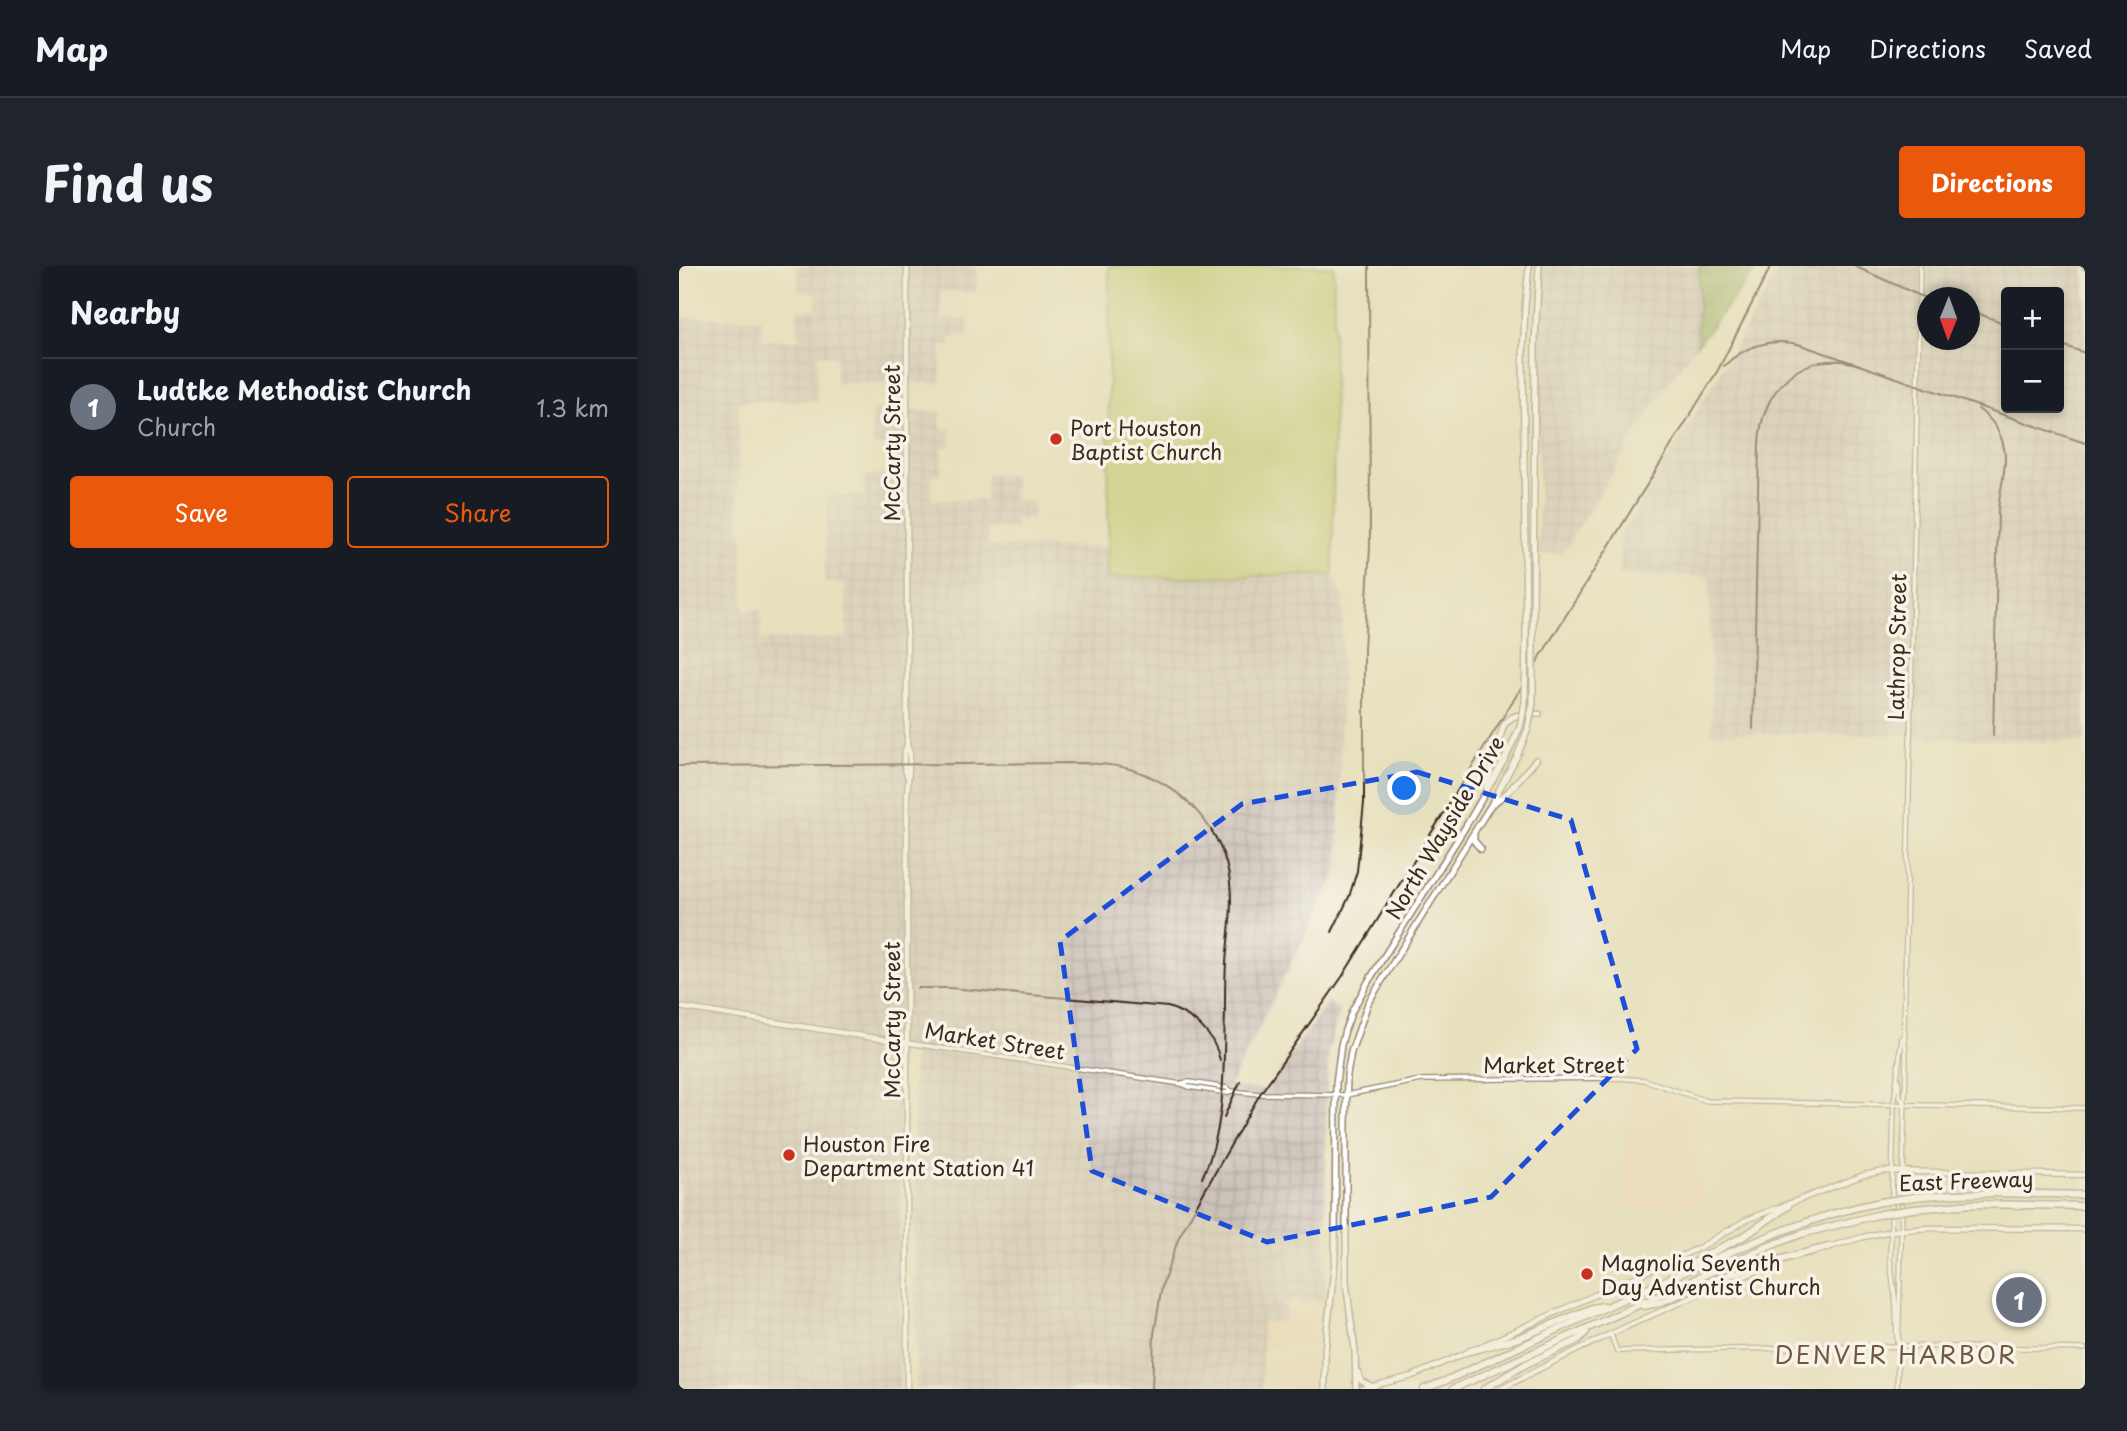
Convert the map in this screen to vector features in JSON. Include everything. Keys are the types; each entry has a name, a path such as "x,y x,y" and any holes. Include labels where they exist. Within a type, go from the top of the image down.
{"highway":[{"name":"East Freeway","path":"1424,1389 1784,1229 1844,1210 1881,1202 1945,1194 2085,1195"},
{"name":"East Freeway","path":"1453,1389 1801,1234 1913,1209 1973,1204 2085,1206"},
{"path":"1684,1272 1699,1259 1746,1235 1788,1206"},
{"path":"1635,1307 1656,1304 1761,1264 1829,1247"},
{"path":"1470,1351 1519,1338 1592,1308 1613,1304"},
{"path":"1484,1389 1526,1364 1578,1340 1591,1327"}],"main road":[{"name":"McCarty Street","path":"907,266 907,746 904,753 905,772 908,777 907,1389"},
{"name":"North Wayside Drive","path":"1323,1389 1335,1260 1335,1096 1341,1045 1352,1011 1506,757 1520,727 1525,687 1523,359 1528,266"},
{"name":"North Wayside Drive","path":"1359,1389 1346,1282 1346,1095 1351,1052 1368,1003 1492,805 1528,729 1534,684 1535,347 1539,266"},
{"path":"1484,794 1507,720 1516,715 1539,714"},
{"path":"1492,805 1508,792 1536,760"},
{"path":"1474,832 1474,841 1481,849"},
{"name":"Market Street","path":"679,1007 907,1043"},
{"path":"1359,1389 1372,1388 1414,1375 1701,1247 1746,1220 1864,1175 1903,1172 2085,1175"},
{"path":"1501,1389 1556,1360 1762,1269 1863,1237 1891,1231 1958,1227 2085,1229"},
{"path":"1356,1363 1361,1381 1372,1388"}],"street":[{"name":"Lathrop Street","path":"1898,1346 1906,1059 1904,1029 1920,266"},
{"name":"Lathrop Street","path":"1897,1389 1896,1305 1890,1260 1893,1103 1904,1029"},
{"name":"Market Street","path":"907,1043 1260,1094 1335,1096 1421,1080 1616,1078 1644,1080 1707,1101 2085,1108"},
{"path":"1897,1072 1900,1096 1904,1103"},
{"path":"1611,1335 1617,1351 1898,1346 2085,1349"}],"highlighted area":[{"path":"1417,772 1571,820 1637,1049 1491,1197 1267,1242 1092,1171 1060,941 1242,804"}],"shaded area":[{"path":"798,266 977,266 977,292 941,292 941,319 968,319 969,337 951,337 950,344 942,345 941,383 836,383 836,356 817,355 817,401 739,402 738,530 742,530 743,610 761,610 761,639 847,638 845,583 825,582 827,496 864,496 864,475 895,474 896,447 872,446 872,410 941,412 941,428 951,429 950,447 942,447 941,474 932,475 931,500 986,500 987,474 1015,475 1015,501 1034,501 1033,519 1016,519 1016,528 988,528 988,546 1108,547 1109,578 1333,575 1343,596 1338,870 1229,1087 1267,1090 1328,1002 1340,1012 1329,1048 1326,1103 1325,1302 1285,1303 1285,1321 1262,1322 1262,1389 916,1389 913,1050 901,1049 900,1389 679,1389 679,317 761,319 762,340 799,340 798,310 816,309 816,293 798,292"},
{"path":"1543,266 1699,266 1697,345 1661,393 1563,553 1539,554 1539,311"},
{"path":"1781,266 2085,266 2085,742 1922,738 1912,735 1712,733 1709,576 1619,575 1620,537 1734,350"},
{"path":"1624,1085 1638,1086 1699,1105 1699,1115 1695,1116 1695,1173 1704,1173 1704,1207 1627,1208 1624,1205"},
{"path":"1284,1310 1325,1310 1320,1346 1261,1346 1262,1322"},
{"path":"1319,1357 1319,1383 1316,1389 1272,1389 1272,1358"}],"green space":[{"path":"1109,266 1334,266 1333,575 1108,578"},
{"path":"1699,266 1758,266 1697,345"}],"railway":[{"path":"1332,932 1349,897 1357,871 1364,803 1364,649 1370,547 1369,266"},
{"path":"1152,1389 1154,1334 1162,1286 1179,1237 1260,1094 1342,977 1718,370 1771,266"},
{"path":"1854,266 1917,294"},
{"path":"1980,314 2001,322"},
{"path":"1724,366 1740,353 1758,345 1777,342 1798,344 2085,443"},
{"path":"2064,346 2085,353"},
{"path":"1753,729 1759,444 1762,424 1777,390 1789,377 1804,367 1820,362 1839,361 1860,365"},
{"path":"1978,409 1998,431 2005,456 1998,511 1993,736"},
{"path":"679,766 1084,763 1136,771 1171,788 1186,800 1211,829 1226,864 1231,893 1220,1117 1216,1138 1202,1178"},
{"path":"917,988 950,988 1168,1007 1194,1020 1208,1033 1220,1060"},
{"path":"1224,1117 1240,1082"}],"place":[{"name":"Port Houston Baptist Church","path":"1056,439"},
{"name":"Houston Fire Department Station 41","path":"789,1155"},
{"name":"Magnolia Seventh Day Adventist Church","path":"1587,1274"},
{"name":"Ludtke Methodist Church","path":"2019,1300"}],"district":[{"name":"DENVER HARBOR","path":"1896,1354"}]}
